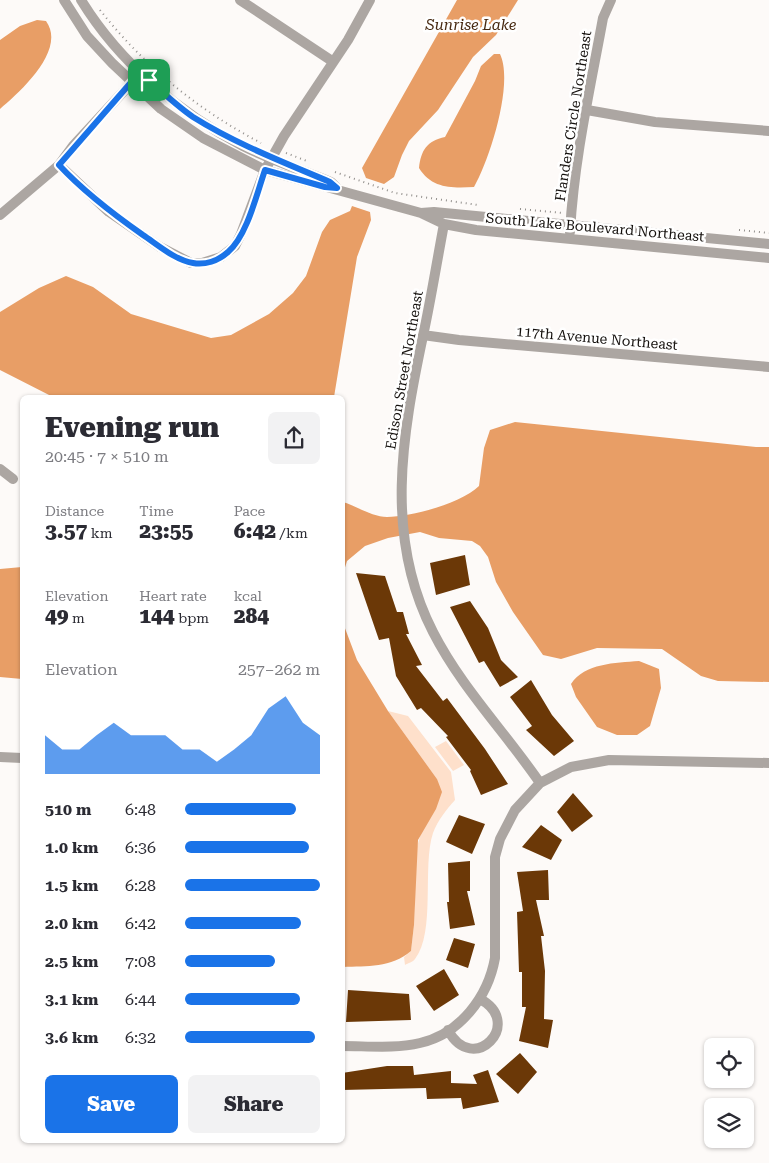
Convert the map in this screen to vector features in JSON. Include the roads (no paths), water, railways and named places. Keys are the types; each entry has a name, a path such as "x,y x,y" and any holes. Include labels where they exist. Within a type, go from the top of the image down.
{"street":[{"name":"South Lake Boulevard Northeast","path":"64,0 96,47 161,109 203,138 265,170 421,213 444,224 502,233 769,258"},
{"name":"South Lake Boulevard Northeast","path":"81,0 105,36 140,72 191,116 244,146 275,154 330,182 339,189"},
{"path":"240,0 332,61"},
{"path":"59,165 94,198 127,225 177,256 191,263 202,263 222,257 235,246 250,215 265,170 332,61 358,24 370,0"},
{"name":"Flanders Circle Northeast","path":"570,239 572,194 586,110 603,18 611,0"},
{"path":"0,216 59,165 73,146 140,72"},
{"path":"586,110 655,122 769,131"},
{"name":"South Lake Boulevard Northeast","path":"421,213 434,212 769,244"},
{"name":"Edison Street Northeast","path":"444,224 403,442 400,500 404,548 418,599 443,652 475,698 540,783"},
{"name":"117th Avenue Northeast","path":"424,335 459,340 769,367"},
{"path":"0,469 13,479"},
{"path":"0,757 20,758"},
{"path":"345,1046 409,1045 435,1038 462,1020 480,999 492,973 495,958 495,857 500,839 515,810 540,783 571,767 609,760 769,763"},
{"path":"448,1030 458,1044 464,1047 473,1049 490,1042 496,1034 497,1016 494,1008 480,999"}],"water":[{"name":"Sunrise Lake","path":"457,0 518,0 496,35 473,57 438,110 409,141 394,177 384,184 366,178 362,168"},
{"path":"37,20 46,21 51,32 50,45 46,57 29,81 0,109 0,40 20,26"},
{"path":"494,54 500,54 504,67 502,101 493,140 480,174 474,187 450,187 436,184 424,175 419,168 423,151 429,144 445,137 481,66"},
{"path":"352,206 370,212 371,220 357,257 334,395 49,395 0,370 0,312 39,288 66,276 93,287 131,314 211,338 231,335 269,314 293,293 306,276 322,232 330,220 350,211"},
{"path":"515,422 769,447 769,682 718,681 701,676 662,649 597,648 561,659 543,655 513,612 496,582 488,557 480,546 472,541 439,538 420,532 388,538 365,546 347,561 345,568 345,503 370,513 387,517 422,512 461,498 479,486 484,448 490,430"},
{"path":"20,567 20,679 0,677 0,569"},
{"path":"345,628 357,660 388,711 437,779 442,792 436,809 418,840 411,951 395,961 370,966 345,967"},
{"path":"639,661 659,669 661,688 650,726 637,735 617,735 597,727 576,697 571,684 577,677 592,668 601,665"}]}
